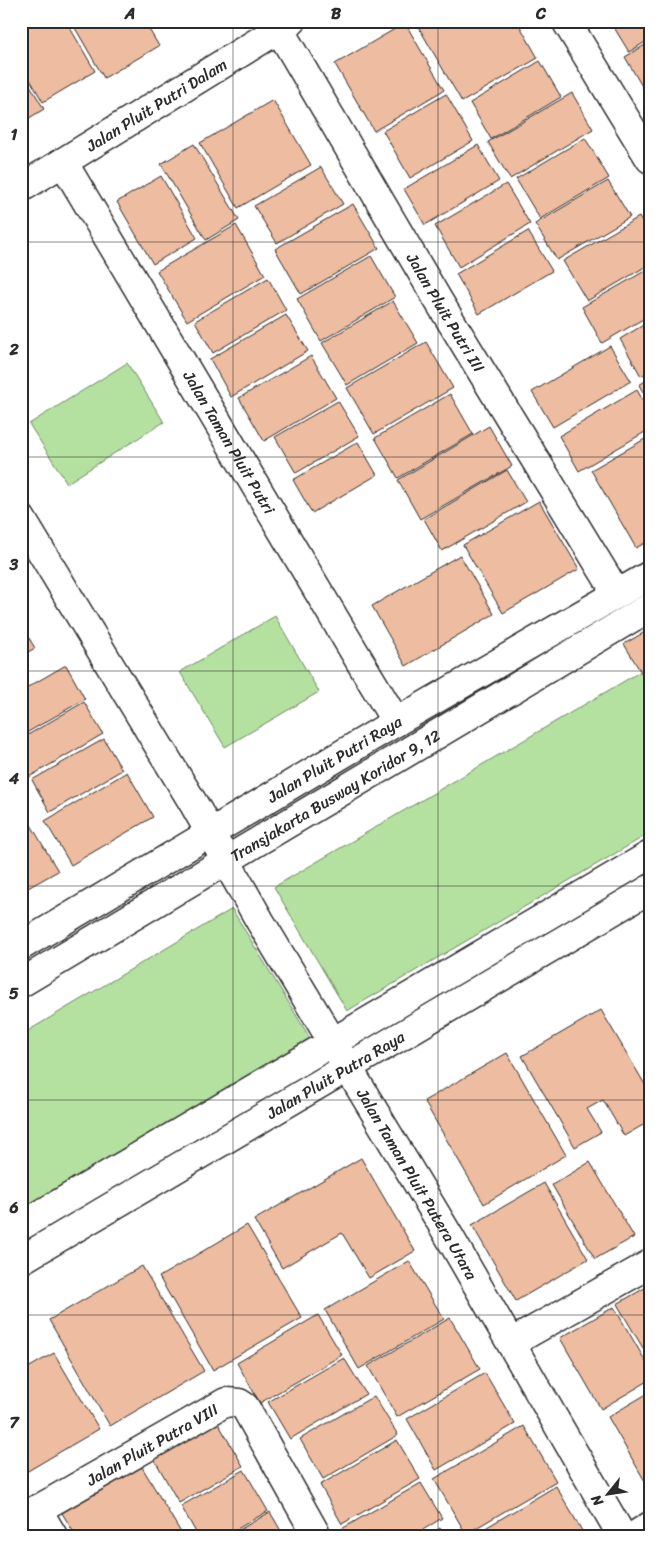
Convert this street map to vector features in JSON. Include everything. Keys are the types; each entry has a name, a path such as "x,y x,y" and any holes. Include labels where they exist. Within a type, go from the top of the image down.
{"street":[{"path":"566,21 650,158"},
{"name":"Jalan Pluit Putri Dalam","path":"21,188 285,25"},
{"name":"Jalan Pluit Putri III","path":"285,25 438,300 617,594"},
{"name":"Jalan Taman Pluit Putri","path":"62,162 396,722"},
{"path":"21,518 211,834"},
{"name":"Jalan Pluit Putri Raya","path":"21,946 396,722 650,574"},
{"name":"Transjakarta Busway Koridor 9, 12","path":"21,983 650,607"},
{"name":"Jalan Taman Pluit Putera Utara","path":"211,834 260,921 348,1066 511,1343 622,1536"},
{"path":"21,1226 650,855"},
{"name":"Jalan Pluit Putra Raya","path":"21,1260 650,889"},
{"path":"511,1343 650,1264"},
{"name":"Jalan Pluit Putra VIII","path":"29,1514 226,1402 232,1402 244,1408 317,1536"},
{"path":"29,1514 53,1536"},
{"path":"634,1536 650,1526"}],"green space":[{"path":"127,363 164,422 67,483 29,424"},
{"path":"275,616 319,692 225,747 180,672"},
{"path":"650,666 650,833 347,1011 274,887"},
{"path":"232,909 310,1038 21,1212 21,1035"}],"building":[{"path":"21,21 66,21 95,71 43,102 21,64"},
{"path":"71,21 144,21 159,46 104,78"},
{"path":"415,21 517,21 538,58 462,102"},
{"path":"610,21 650,21 650,39 629,52"},
{"path":"405,23 444,90 374,131 335,64"},
{"path":"650,42 650,94 647,95 625,57"},
{"path":"540,61 561,97 491,139 470,103"},
{"path":"21,70 44,109 21,123"},
{"path":"572,93 593,129 510,179 488,142"},
{"path":"446,94 473,141 410,178 383,131"},
{"path":"273,100 311,165 238,208 200,143"},
{"path":"585,138 609,178 540,219 516,179"},
{"path":"194,144 239,220 206,240 161,164"},
{"path":"478,145 499,181 425,225 404,189"},
{"path":"321,167 343,204 277,243 254,206"},
{"path":"161,176 197,238 153,264 117,202"},
{"path":"608,181 630,217 557,260 535,224"},
{"path":"506,184 530,224 459,267 435,226"},
{"path":"353,204 379,248 301,294 275,249"},
{"path":"639,217 650,235 650,264 587,301 563,261"},
{"path":"236,225 265,275 187,321 157,271"},
{"path":"528,231 552,271 479,314 456,274"},
{"path":"371,256 395,297 321,341 297,299"},
{"path":"650,268 650,315 602,343 582,307"},
{"path":"268,278 286,310 213,353 195,321"},
{"path":"393,301 418,343 347,385 322,343"},
{"path":"286,315 308,351 231,397 210,359"},
{"path":"650,321 650,371 641,376 620,339"},
{"path":"426,342 453,388 374,434 347,388"},
{"path":"610,346 631,381 553,427 532,392"},
{"path":"311,356 336,398 264,441 239,398"},
{"path":"650,378 650,404 639,385"},
{"path":"637,390 650,413 650,429 579,471 559,436"},
{"path":"450,394 473,434 398,478 375,438"},
{"path":"338,401 359,436 296,473 275,437"},
{"path":"489,426 512,466 420,519 398,480"},
{"path":"650,436 650,540 636,548 591,470"},
{"path":"358,442 377,475 312,513 293,480"},
{"path":"507,470 526,502 442,551 424,519"},
{"path":"539,501 579,569 503,613 463,545"},
{"path":"460,555 494,614 406,666 372,606"},
{"path":"21,625 35,648 21,656"},
{"path":"650,629 650,676 645,679 624,644"},
{"path":"66,665 85,699 21,736 21,691"},
{"path":"84,702 103,734 24,780 21,775 21,739"},
{"path":"104,739 122,770 50,812 32,780"},
{"path":"127,772 153,817 71,865 45,821"},
{"path":"24,813 58,871 21,892 21,815"},
{"path":"601,1010 650,1093 650,1121 624,1136 603,1100 587,1109 601,1132 575,1147 522,1056"},
{"path":"507,1053 566,1155 484,1204 424,1101"},
{"path":"361,1158 415,1251 369,1278 342,1233 282,1268 254,1220"},
{"path":"590,1162 634,1237 595,1259 552,1185"},
{"path":"544,1183 588,1259 516,1301 472,1225"},
{"path":"247,1225 302,1318 213,1370 159,1277"},
{"path":"409,1261 444,1319 359,1369 325,1310"},
{"path":"142,1266 204,1371 110,1426 49,1320"},
{"path":"650,1285 650,1360 617,1304"},
{"path":"614,1307 650,1369 650,1380 601,1409 560,1338"},
{"path":"318,1315 342,1355 260,1403 237,1363"},
{"path":"450,1318 480,1369 397,1417 368,1366"},
{"path":"54,1353 99,1429 21,1475 21,1372"},
{"path":"344,1358 366,1394 290,1439 268,1402"},
{"path":"485,1373 515,1424 436,1470 407,1419"},
{"path":"650,1392 650,1490 608,1417"},
{"path":"374,1396 398,1435 323,1479 300,1439"},
{"path":"215,1418 243,1466 179,1503 152,1455"},
{"path":"524,1426 556,1481 466,1534 434,1479"},
{"path":"397,1440 420,1479 342,1524 320,1485"},
{"path":"142,1467 183,1536 76,1536 62,1513"},
{"path":"244,1470 268,1511 225,1536 198,1536 181,1506"},
{"path":"421,1483 442,1518 413,1536 335,1536 333,1534"},
{"path":"556,1486 585,1536 472,1536"},
{"path":"270,1512 284,1536 229,1536"},
{"path":"440,1528 444,1536 427,1536"}]}
